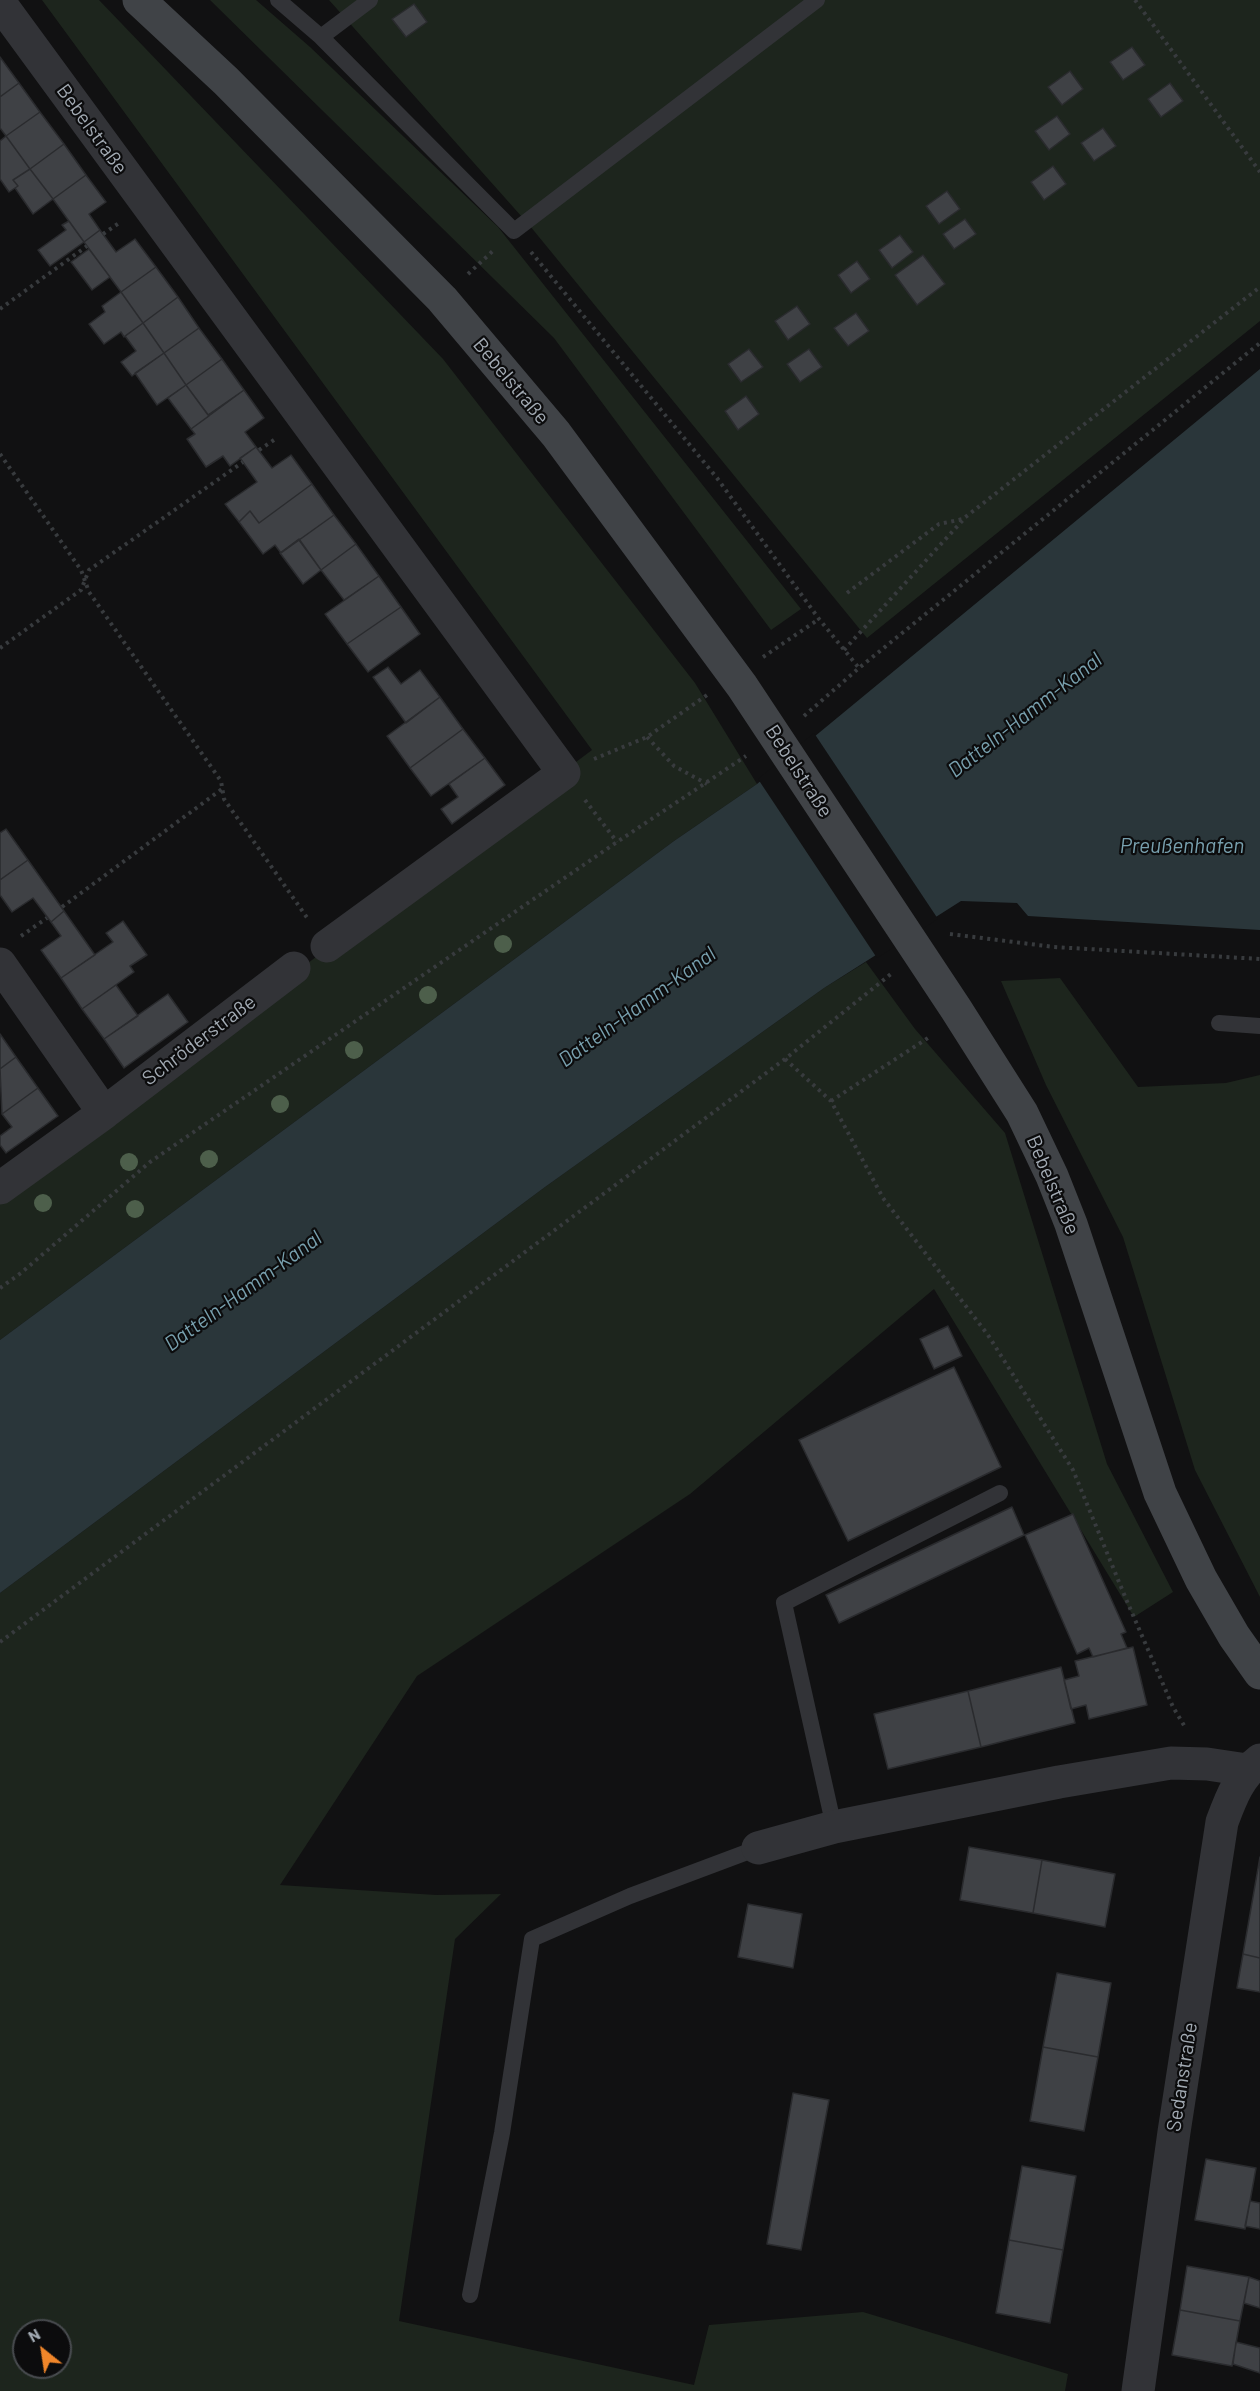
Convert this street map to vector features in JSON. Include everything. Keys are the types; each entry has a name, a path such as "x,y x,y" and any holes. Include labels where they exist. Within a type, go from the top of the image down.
{"main road":[{"name":"Bebelstraße","path":"139,0 226,81 442,298 556,434 739,681 1022,1113 1052,1176 1071,1224 1160,1493 1201,1579 1234,1636 1260,1673"}],"street":[{"name":"Bebelstraße","path":"0,3 564,773 327,945"},
{"path":"0,964 104,1113"},
{"name":"Schröderstraße","path":"0,1188 104,1113 294,968"},
{"name":"Sedanstraße","path":"758,1848 834,1827 1048,1784 1171,1763 1253,1765"},
{"name":"Sedanstraße","path":"1138,2391 1174,2132 1222,1822 1232,1795 1253,1765"}],"lane":[{"path":"278,0 321,37 514,231 817,0"},
{"path":"321,37 370,0"},
{"path":"1219,1023 1260,1026"},
{"path":"834,1827 784,1603 1000,1494"},
{"path":"470,2295 502,2133 532,1940 630,1896 758,1848"}],"path":[{"path":"1135,0 1260,172"},
{"path":"442,298 514,231 717,478 819,619 859,668"},
{"path":"0,309 87,246"},
{"path":"844,650 963,519 1260,286"},
{"path":"806,714 859,668 1260,343"},
{"path":"0,454 81,570 89,592 221,781 224,799 327,945"},
{"path":"0,648 81,590 89,570 243,462"},
{"path":"846,593 939,524 963,519"},
{"path":"707,784 674,766 647,736 739,681 819,619"},
{"path":"0,1288 21,1273 150,1162 617,842 736,764"},
{"path":"62,907 222,789"},
{"path":"19,937 47,918"},
{"path":"942,933 1054,947 1260,959"},
{"path":"0,1642 785,1059 896,970"},
{"path":"831,1101 958,1013"},
{"path":"785,1059 831,1101 883,1198 988,1335 1073,1470 1173,1707 1207,1764"}],"shaded area":[{"path":"42,0 99,0 443,359 695,683 757,784 674,841 0,1340 0,1194 592,750"},
{"path":"210,0 256,0 310,47 498,227 801,609 771,630 554,338"},
{"path":"329,0 1260,0 1260,321 867,638 530,226"},
{"path":"866,962 915,1029 1005,1133 1107,1464 1173,1592 1134,1617 934,1289 690,1494 417,1676 280,1885 436,1895 501,1894 455,1939 399,2321 694,2385 709,2325 863,2312 1068,2374 1065,2391 0,2391 0,1593 545,1187 824,988"},
{"path":"1060,978 1138,1087 1226,1083 1260,1075 1260,1597 1195,1470 1123,1237 1046,1085 1001,981"}],"water":[{"path":"1260,369 1260,930 1028,916 1017,903 961,901 824,988 545,1187 0,1593 0,1340 674,841 757,784"}],"pier":[{"path":"814,733 938,919 877,958 758,779"}],"building":[{"path":"414,4 427,22 406,37 392,19"},
{"path":"1132,47 1145,65 1123,80 1110,62"},
{"path":"0,57 19,83 0,97"},
{"path":"1070,71 1083,89 1062,105 1048,87"},
{"path":"19,83 40,112 6,136 0,128 0,97"},
{"path":"1170,83 1183,101 1161,117 1148,99"},
{"path":"40,112 64,144 30,169 6,136"},
{"path":"1057,116 1070,134 1049,150 1035,131"},
{"path":"1103,128 1116,146 1094,161 1081,143"},
{"path":"6,136 30,169 13,180 18,186 9,192 0,179 0,141"},
{"path":"64,144 86,175 53,199 30,169"},
{"path":"1053,166 1066,184 1044,200 1031,182"},
{"path":"30,169 53,199 33,214 15,188 18,186 13,180"},
{"path":"86,175 106,202 89,214 100,230 84,242 53,199"},
{"path":"947,191 960,209 939,224 926,206"},
{"path":"965,219 976,234 954,249 943,234"},
{"path":"69,221 84,242 50,266 38,250 66,230 62,225"},
{"path":"100,230 116,252 135,239 156,267 121,292 84,242"},
{"path":"900,235 913,252 892,268 879,250"},
{"path":"89,249 110,277 92,290 71,262"},
{"path":"923,255 945,284 917,305 895,275"},
{"path":"857,261 870,279 851,293 838,275"},
{"path":"156,267 178,297 143,323 121,292"},
{"path":"121,292 143,323 124,337 121,332 104,344 89,324 105,312 102,306"},
{"path":"178,297 199,328 164,353 143,323"},
{"path":"797,306 810,324 788,340 775,321"},
{"path":"856,313 869,331 848,346 834,328"},
{"path":"143,323 164,353 132,376 121,362 136,351 125,336"},
{"path":"199,328 222,359 186,385 164,353"},
{"path":"749,349 763,367 741,382 728,364"},
{"path":"809,349 822,367 800,382 787,364"},
{"path":"164,353 186,385 157,405 135,373"},
{"path":"222,359 244,390 208,415 186,385"},
{"path":"186,385 209,416 191,429 168,398"},
{"path":"244,390 264,418 245,432 256,447 230,466 223,456 206,467 187,439 195,434 191,429"},
{"path":"746,396 759,414 738,430 725,411"},
{"path":"256,447 272,468 291,455 312,484 259,523 250,511 239,522 225,504 257,482 240,458"},
{"path":"312,484 334,515 281,553 275,545 263,554 239,522 250,511 259,523"},
{"path":"334,515 356,544 321,570 299,540"},
{"path":"299,539 321,570 303,584 280,553"},
{"path":"356,544 379,576 344,600 321,570"},
{"path":"379,576 401,607 347,644 325,614"},
{"path":"401,607 420,634 368,672 347,644"},
{"path":"388,667 401,684 420,670 440,697 406,723 373,677"},
{"path":"440,697 463,729 410,768 387,736"},
{"path":"463,729 485,758 431,796 410,768"},
{"path":"485,758 505,785 452,824 441,809 458,797 449,784"},
{"path":"6,829 28,860 0,880 0,833"},
{"path":"28,860 64,911 51,922 33,898 12,912 0,895 0,880"},
{"path":"64,911 95,955 61,978 41,950 61,936 51,922"},
{"path":"123,921 147,955 130,966 134,972 82,1009 61,978 113,942 106,933"},
{"path":"116,985 138,1016 104,1039 82,1009"},
{"path":"168,994 188,1022 124,1068 104,1039"},
{"path":"0,1034 16,1057 0,1069"},
{"path":"16,1057 38,1088 2,1114 0,1069"},
{"path":"38,1088 58,1116 6,1153 0,1145 0,1136 12,1127 2,1114"},
{"path":"948,1326 962,1356 934,1369 920,1339"},
{"path":"954,1367 1001,1467 848,1541 799,1440"},
{"path":"1012,1507 1024,1535 839,1623 826,1595"},
{"path":"1073,1514 1126,1632 1121,1634 1127,1648 1093,1657 1089,1648 1077,1654 1025,1535"},
{"path":"1133,1647 1147,1705 1089,1719 1086,1705 1071,1709 1064,1680 1079,1676 1075,1661"},
{"path":"1061,1667 1075,1723 981,1747 968,1691"},
{"path":"968,1691 981,1747 888,1769 874,1714"},
{"path":"969,1847 1042,1860 1033,1913 960,1900"},
{"path":"1260,1857 1260,1958 1243,1954"},
{"path":"1042,1860 1115,1874 1105,1927 1033,1913"},
{"path":"748,1904 802,1914 793,1968 738,1957"},
{"path":"1243,1954 1260,1958 1260,1992 1237,1988"},
{"path":"1057,1973 1111,1983 1098,2057 1043,2047"},
{"path":"1043,2047 1098,2057 1084,2131 1030,2121"},
{"path":"793,2093 829,2100 801,2250 767,2244"},
{"path":"1206,2159 1256,2168 1245,2229 1195,2220"},
{"path":"1022,2166 1076,2176 1063,2250 1009,2240"},
{"path":"1250,2201 1260,2203 1260,2229 1245,2226"},
{"path":"1009,2240 1063,2250 1050,2323 996,2313"},
{"path":"1187,2266 1249,2277 1240,2321 1180,2310"},
{"path":"1249,2277 1260,2281 1260,2308 1244,2303"},
{"path":"1180,2310 1240,2321 1232,2366 1172,2355"},
{"path":"1236,2342 1260,2348 1260,2373 1233,2364"}],"water label":[{"name":"Datteln-Hamm-Kanal","path":"1025,715"},
{"name":"Preußenhafen","path":"1182,846"},
{"name":"Datteln-Hamm-Kanal","path":"637,1007"},
{"name":"Datteln-Hamm-Kanal","path":"243,1291"}]}
